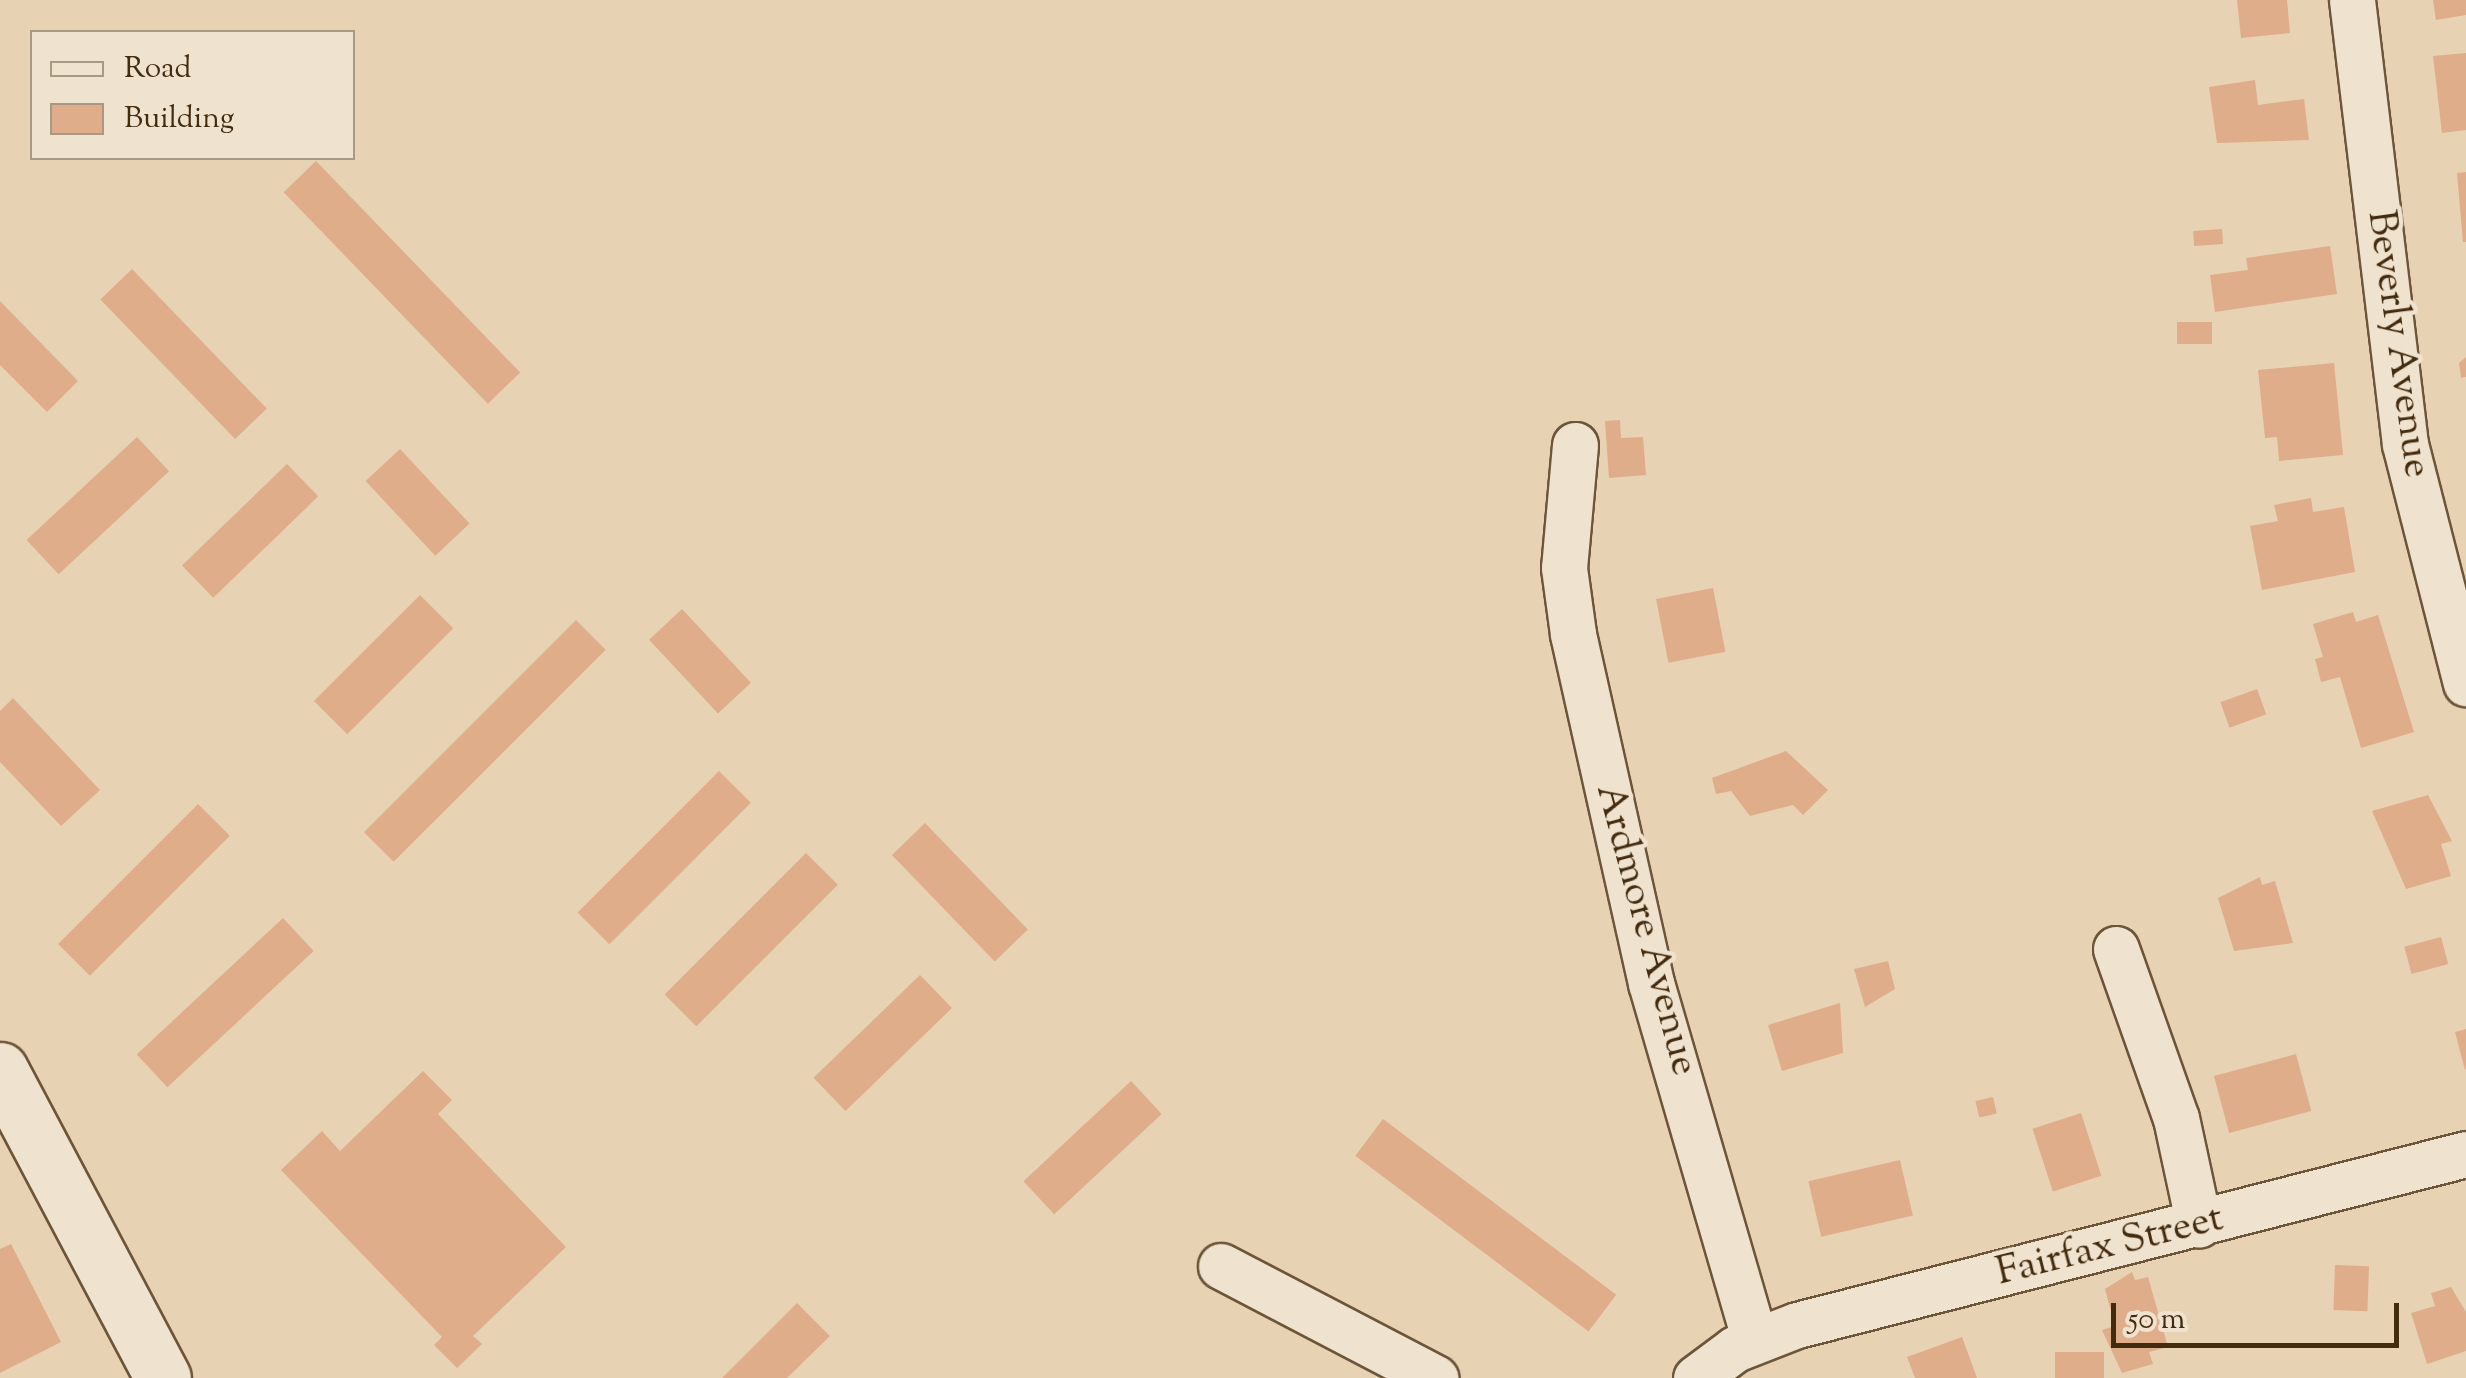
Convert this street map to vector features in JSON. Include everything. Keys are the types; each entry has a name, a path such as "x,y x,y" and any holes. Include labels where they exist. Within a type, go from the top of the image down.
{"main road":[{"path":"0,1070 163,1378"}],"street":[{"name":"Beverly Avenue","path":"2352,0 2405,444 2466,683"},
{"name":"Ardmore Avenue","path":"1574,445 1564,568 1573,634 1651,984 1755,1340"},
{"path":"2116,949 2176,1118 2199,1224"},
{"name":"Fairfax Street","path":"1755,1340 2466,1154"},
{"path":"1221,1266 1435,1378"},
{"path":"1696,1378 1755,1340"}],"building":[{"path":"2237,0 2287,0 2290,33 2241,38"},
{"path":"2433,0 2466,0 2466,15 2436,20"},
{"path":"2466,53 2466,130 2442,133 2433,56"},
{"path":"2255,80 2258,105 2304,99 2309,140 2217,143 2209,87"},
{"path":"316,161 520,372 488,404 284,192"},
{"path":"2466,172 2466,242 2463,242 2457,173"},
{"path":"2222,229 2223,244 2194,246 2193,231"},
{"path":"2330,246 2337,294 2215,312 2210,275 2248,270 2246,258"},
{"path":"132,269 267,409 235,439 100,300"},
{"path":"0,301 78,381 47,412 0,365"},
{"path":"2177,322 2212,322 2212,344 2177,344"},
{"path":"2466,357 2466,377 2461,378 2459,363"},
{"path":"2334,363 2343,455 2279,461 2277,437 2265,438 2258,370"},
{"path":"1620,420 1621,438 1643,437 1646,475 1609,478 1605,421"},
{"path":"137,437 169,471 59,574 27,540"},
{"path":"400,449 470,524 435,556 366,481"},
{"path":"287,464 318,496 213,598 182,565"},
{"path":"2311,498 2313,512 2344,507 2355,572 2262,590 2250,526 2278,521 2274,505"},
{"path":"1713,588 1725,652 1668,663 1656,599"},
{"path":"420,595 453,628 347,734 314,701"},
{"path":"682,609 751,683 718,714 649,640"},
{"path":"2353,612 2356,622 2378,615 2414,732 2361,748 2340,677 2321,682 2315,659 2323,657 2313,624"},
{"path":"576,620 606,650 394,862 364,832"},
{"path":"2257,689 2266,714 2230,728 2220,702"},
{"path":"13,698 100,790 61,826 0,762 0,711"},
{"path":"1786,751 1828,790 1803,815 1793,805 1750,816 1731,791 1716,794 1712,778"},
{"path":"719,771 751,803 609,944 578,912"},
{"path":"2428,795 2452,841 2441,844 2451,876 2406,889 2372,811"},
{"path":"198,804 230,836 90,976 58,944"},
{"path":"925,823 1028,929 995,961 892,855"},
{"path":"806,853 838,885 696,1026 665,994"},
{"path":"2260,877 2262,885 2275,881 2293,943 2234,951 2218,898"},
{"path":"283,918 314,951 167,1087 137,1054"},
{"path":"2441,937 2448,964 2412,974 2404,947"},
{"path":"1888,961 1895,989 1865,1007 1854,969"},
{"path":"920,975 952,1008 845,1111 814,1078"},
{"path":"1840,1003 1843,1053 1782,1071 1768,1025"},
{"path":"2466,1029 2466,1069 2465,1070 2455,1032"},
{"path":"2296,1054 2311,1111 2229,1133 2214,1076"},
{"path":"423,1071 452,1100 438,1114 566,1247 473,1336 482,1344 457,1368 434,1345 442,1337 281,1170 322,1131 340,1151"},
{"path":"1131,1081 1162,1114 1054,1214 1023,1181"},
{"path":"1993,1097 1997,1114 1979,1118 1975,1101"},
{"path":"2081,1113 2101,1176 2053,1192 2032,1129"},
{"path":"1383,1119 1616,1295 1589,1331 1355,1156"},
{"path":"1900,1160 1913,1216 1821,1237 1808,1181"},
{"path":"11,1244 61,1342 0,1373 0,1249"},
{"path":"2335,1265 2369,1266 2367,1311 2333,1310"},
{"path":"2132,1272 2135,1280 2148,1277 2168,1347 2149,1352 2153,1364 2122,1373 2102,1330 2115,1326 2105,1289"},
{"path":"2451,1287 2466,1312 2466,1351 2427,1364 2411,1313 2435,1306 2431,1293"},
{"path":"797,1303 830,1336 787,1378 722,1378"},
{"path":"1962,1337 1977,1378 1915,1378 1907,1357"},
{"path":"2055,1352 2104,1352 2104,1378 2055,1378"}]}
